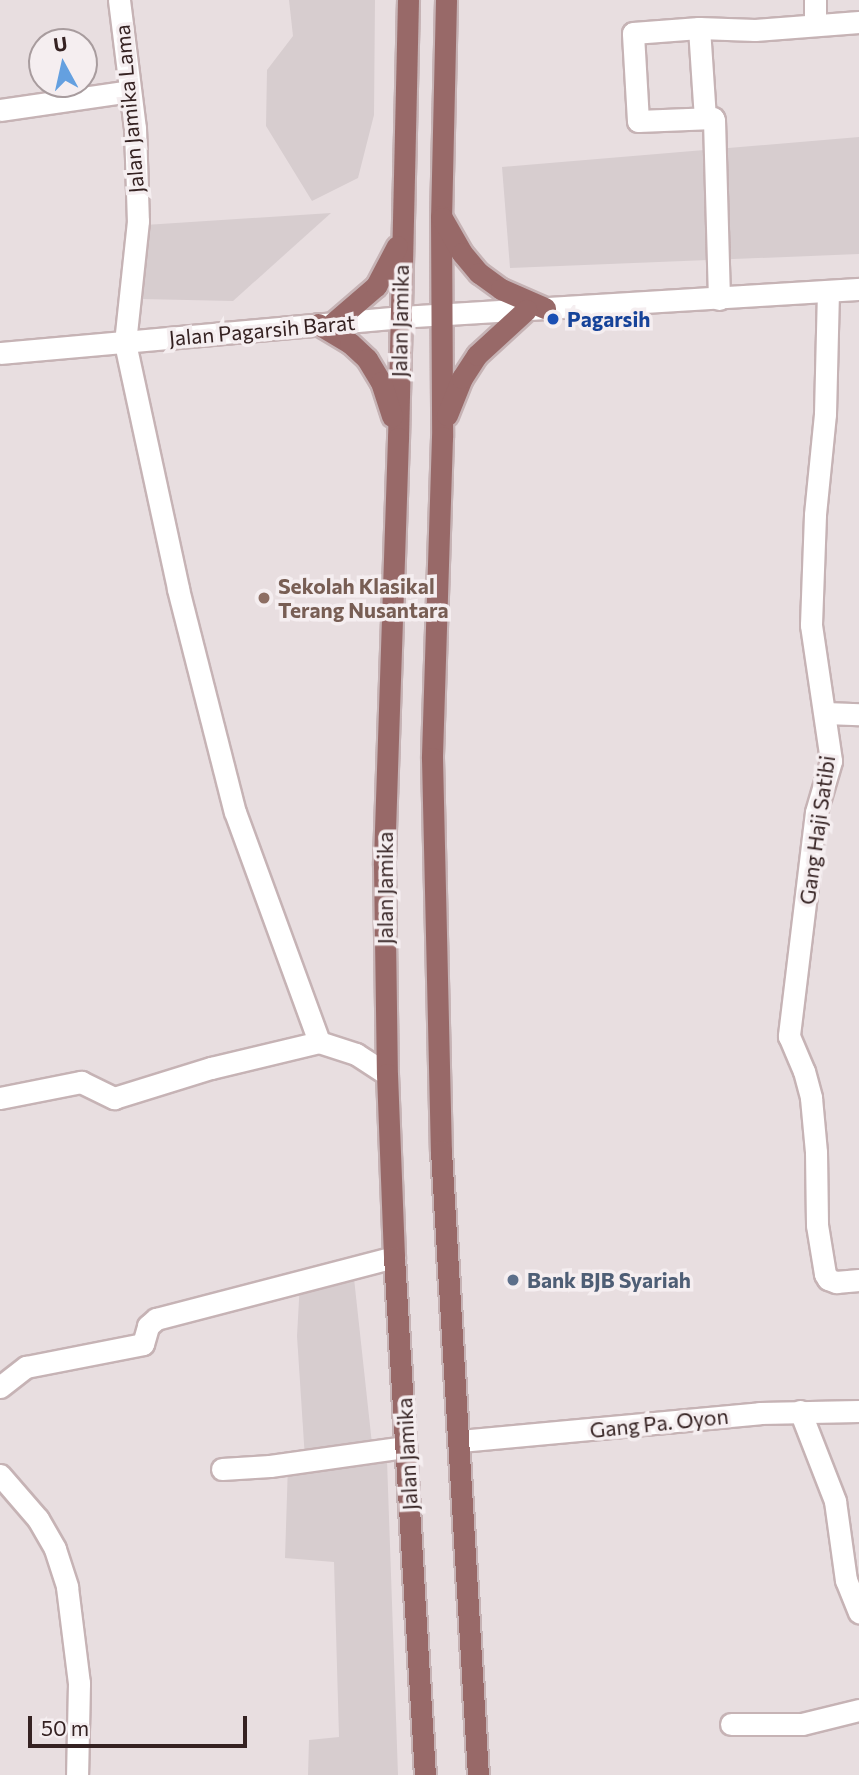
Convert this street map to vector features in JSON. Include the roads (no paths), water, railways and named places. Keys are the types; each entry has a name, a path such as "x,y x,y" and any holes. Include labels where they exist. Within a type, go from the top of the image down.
{"main road":[{"name":"Jalan Jamika","path":"408,0 398,438 384,865 387,1074 394,1257 425,1775"},
{"name":"Jalan Jamika","path":"446,0 441,216 442,438 432,758 441,1152 478,1775"},
{"path":"441,216 462,253 479,273 536,309 487,344 469,367 451,403 442,438"},
{"path":"398,438 386,392 373,366 350,343 325,324 376,286 393,260 401,235"}],"street":[{"name":"Jalan Jamika Lama","path":"119,0 135,128 138,221 125,343 178,589 235,812 319,1042"},
{"path":"814,0 815,25"},
{"path":"719,299 714,120 705,118 642,122 636,118 633,33 699,28 755,30 859,22"},
{"path":"699,28 705,118"},
{"path":"0,110 130,92"},
{"name":"Jalan Pagarsih Barat","path":"0,353 400,317 859,289"},
{"name":"Gang Haji Satibi","path":"828,291 825,414 815,515 811,625 831,761 816,812 789,1036 804,1071 811,1098 816,1152 817,1225 828,1279 859,1280"},
{"path":"825,713 859,714"},
{"path":"0,1098 81,1082 114,1098 211,1068 319,1042 355,1054 387,1074"},
{"path":"0,1387 26,1367 143,1344 148,1326 156,1319 394,1257"},
{"path":"800,1411 835,1502 846,1580 859,1613"},
{"name":"Gang Pa. Oyon","path":"460,1441 800,1411 859,1411"},
{"path":"222,1469 406,1447"},
{"path":"0,1475 38,1519 55,1549 67,1587 79,1683 77,1775"},
{"path":"731,1724 802,1724 859,1710"}],"place":[{"name":"Pagarsih","path":"553,319"},
{"name":"Sekolah Klasikal Terang Nusantara","path":"264,598"},
{"name":"Bank BJB Syariah","path":"513,1280"}]}
